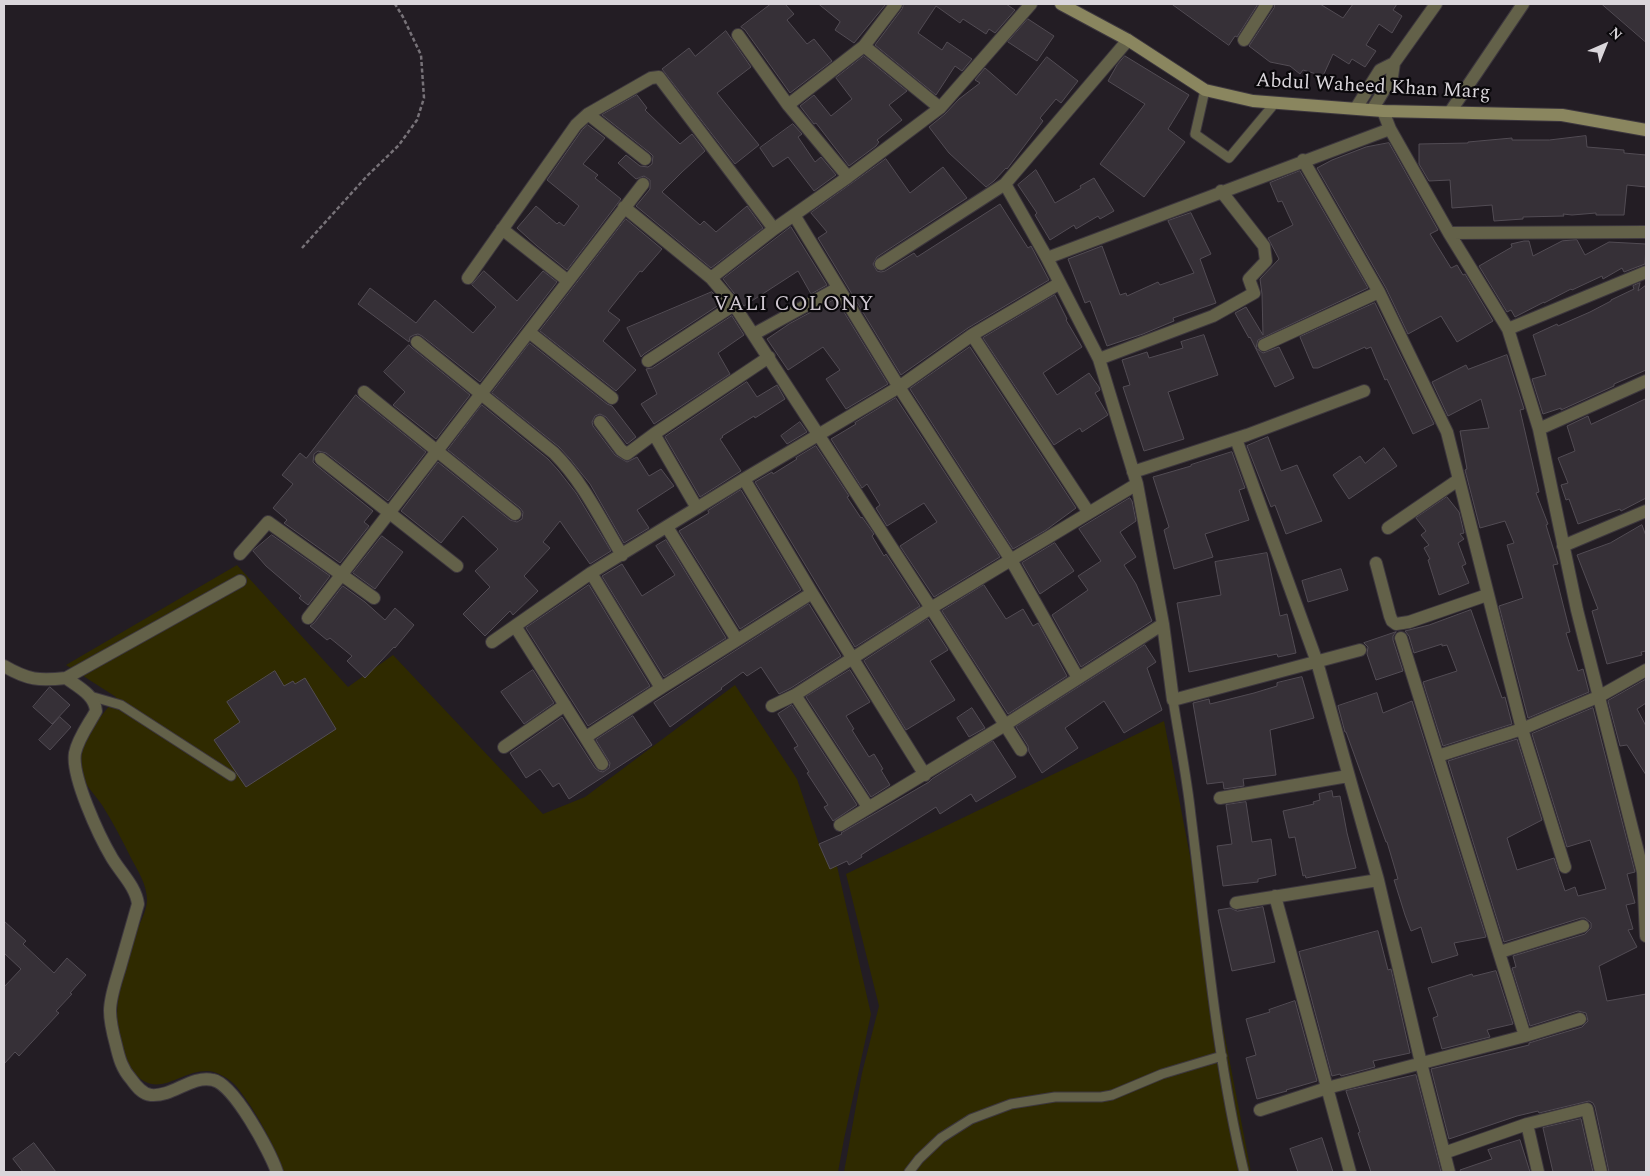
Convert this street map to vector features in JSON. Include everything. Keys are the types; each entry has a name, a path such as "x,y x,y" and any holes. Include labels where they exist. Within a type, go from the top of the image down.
{"street":[{"path":"711,278 774,229 848,177 940,108 1031,4"},
{"name":"Abdul Waheed Khan Marg","path":"1061,4 1128,40 1205,90 1253,101 1378,110 1562,115 1646,130"},
{"path":"1244,40 1267,4"},
{"path":"1436,4 1394,63 1392,77 1378,110 1449,233 1508,329 1539,429 1577,610 1645,871 1646,936"},
{"path":"1450,112 1523,4"},
{"path":"788,105 864,46 894,5"},
{"path":"738,35 788,105 848,177"},
{"path":"881,264 1005,184 1128,40"},
{"path":"864,46 940,108"},
{"path":"1356,108 1380,70 1394,63"},
{"path":"468,278 576,125 588,114 651,78 659,78 774,229"},
{"path":"588,114 646,159"},
{"path":"1047,258 1390,128"},
{"path":"1303,160 1379,292 1446,432 1522,729 1565,867"},
{"path":"308,618 643,184"},
{"path":"1005,184 1060,282 1099,359 1135,478 1163,624 1173,700 1360,650"},
{"path":"1099,359 1213,316 1254,293 1249,279 1266,261 1264,246 1221,191"},
{"path":"624,207 711,278 734,305 1021,750"},
{"path":"794,215 899,387 1011,560 1078,678"},
{"path":"502,230 568,281"},
{"path":"1449,233 1646,232"},
{"path":"1508,329 1646,272"},
{"path":"492,642 591,573 899,387 972,335 1060,282"},
{"path":"754,334 838,288"},
{"path":"1264,345 1379,292"},
{"path":"648,361 734,305"},
{"path":"528,332 612,398"},
{"path":"972,335 1089,513"},
{"path":"417,342 554,452 575,476 622,555"},
{"path":"600,422 624,453 627,454 769,357"},
{"path":"1539,429 1646,381"},
{"path":"772,706 795,695 931,608 1089,513 1135,478 1364,390"},
{"path":"364,392 515,514"},
{"path":"654,434 697,508"},
{"path":"1236,439 1317,662 1378,880 1420,1063 1449,1172"},
{"path":"321,459 457,566"},
{"path":"744,479 925,775"},
{"path":"1388,528 1458,480"},
{"path":"1564,546 1646,511"},
{"path":"240,554 268,522 374,598"},
{"path":"667,527 738,640"},
{"path":"1376,563 1390,616 1392,622 1396,624 1409,622 1487,595"},
{"path":"591,573 661,688"},
{"path":"4,666 18,674 36,680 66,678 240,581"},
{"path":"586,737 812,593"},
{"path":"840,825 925,775 1163,624"},
{"path":"515,626 602,764"},
{"path":"1401,638 1525,1036"},
{"path":"1438,756 1522,729 1600,696 1646,670"},
{"path":"66,678 90,696 95,704 96,711 75,751 76,774 111,857 133,890 138,904 110,1009 110,1023 122,1069 140,1090 151,1095 165,1093 190,1082 204,1079 215,1080 226,1087 263,1141 277,1172"},
{"path":"795,695 868,807"},
{"path":"504,747 565,705"},
{"path":"1220,798 1348,776"},
{"path":"1236,903 1378,880"},
{"path":"1275,896 1350,1172"},
{"path":"1500,952 1583,926"},
{"path":"1260,1110 1327,1088 1525,1036 1580,1019"},
{"path":"1444,1153 1527,1124 1586,1109 1601,1172"},
{"path":"1527,1124 1538,1172"}],"lane":[{"path":"1205,90 1195,134 1229,158 1275,103"},
{"path":"90,696 121,705 231,776"},
{"path":"1173,700 1191,814 1222,1056 1234,1130 1244,1172"},
{"path":"909,1172 919,1159 942,1138 970,1119 1011,1104 1055,1097 1089,1098 1106,1096 1162,1074 1222,1056"}],"path":[{"path":"302,248 367,176 399,145 417,120 424,98 421,56 395,4"}],"shaded area":[{"path":"237,565 348,687 393,655 543,814 585,797 735,685 797,779 819,844 830,868 837,866 871,1014 838,1172 284,1172 257,1116 236,1086 227,1078 215,1072 207,1071 196,1072 168,1082 150,1084 131,1070 124,1057 120,1042 117,1014 118,1000 127,959 146,908 147,894 142,878 114,824 86,784 80,758 81,747 86,737 116,697 66,665"},
{"path":"1164,721 1251,1172 844,1172 862,1073 879,1006 846,874"}],"building":[{"path":"771,4 785,4 794,14 787,20 807,44 814,39 832,61 790,93 741,27"},
{"path":"819,4 886,4 854,43 835,30 840,22"},
{"path":"904,4 1006,4 1015,10 995,33 989,29 986,34 963,19 960,23 936,6 918,33 942,50 947,42 972,59 962,71 955,66 936,95 875,45"},
{"path":"1172,4 1258,4 1237,37 1235,36 1229,45"},
{"path":"1275,4 1320,4 1343,18 1353,4 1397,4 1393,10 1402,16 1392,33 1379,24 1366,45 1376,51 1365,67 1352,59 1349,64 1333,54 1323,76 1303,70 1300,74 1290,66 1270,62 1249,46"},
{"path":"1602,4 1646,4 1646,42"},
{"path":"1028,19 1054,36 1037,61 1008,42"},
{"path":"726,31 751,67 717,93 759,145 735,164 662,69 689,48 695,56"},
{"path":"864,56 907,91 889,105 902,120 877,140 879,142 876,146 849,166 816,123 814,124 800,106 814,95 831,116 852,99 836,78"},
{"path":"1125,56 1189,95 1168,129 1185,142 1144,197 1100,164 1145,104 1108,81 1117,65"},
{"path":"1047,57 1078,81 1061,103 1056,99 1040,118 1043,121 1007,169 986,187 949,153 929,127 959,99 980,83 975,80 985,68 1016,95"},
{"path":"637,95 647,108 645,110 680,144 692,134 705,151 662,192 700,225 704,221 716,232 747,206 763,228 711,268 636,206 650,189 650,180 644,176 636,179 618,163 626,155 640,166 648,167 652,164 653,156 602,115"},
{"path":"793,124 802,134 798,137 815,162 821,157 836,175 814,191 788,157 773,167 760,148"},
{"path":"588,125 605,138 583,164 598,175 595,178 621,199 567,270 517,228 536,206 557,224 559,222 564,226 579,206 547,180 582,130"},
{"path":"1586,136 1587,147 1624,150 1624,153 1646,155 1646,187 1627,185 1624,215 1596,215 1596,213 1563,214 1564,216 1523,217 1523,219 1494,221 1492,205 1452,208 1450,180 1429,181 1419,164 1419,144 1468,143 1512,138 1512,140 1549,140"},
{"path":"1389,143 1438,230 1430,234 1451,268 1457,265 1463,275 1465,274 1493,321 1457,342 1441,316 1408,334 1386,288 1317,168 1366,147"},
{"path":"886,159 910,193 943,167 967,198 877,257 873,264 877,271 885,271 914,253 917,257 1000,204 1028,248 1031,246 1049,280 968,328 901,375 818,238 827,232 811,213"},
{"path":"1036,170 1055,203 1094,178 1114,211 1100,219 1098,216 1076,229 1074,225 1050,240 1035,215 1037,213 1018,185"},
{"path":"1300,171 1368,288 1258,340 1256,348 1263,353 1279,347 1294,378 1275,387 1250,337 1235,313 1246,307 1263,335 1260,279 1279,259 1268,238 1293,225 1282,201 1278,202 1270,183"},
{"path":"1191,213 1211,254 1200,259 1216,303 1173,318 1174,321 1143,334 1107,346 1090,301 1085,303 1068,259 1102,246 1120,295 1126,293 1127,296 1158,282 1160,285 1194,273 1168,221"},
{"path":"626,219 662,249 642,272 640,271 608,311 620,320 603,341 636,370 616,391 540,331"},
{"path":"791,227 827,285 811,294 798,271 744,306 723,279"},
{"path":"1577,240 1585,255 1609,242 1646,244 1645,264 1624,272 1622,268 1603,279 1602,276 1515,317 1511,310 1507,312 1479,266 1512,247 1511,244 1529,241 1533,256 1562,241"},
{"path":"484,271 517,301 543,271 557,282 480,382 422,336 414,335 410,337 409,342 358,304 370,288 416,323 435,300 473,333 496,307 472,285"},
{"path":"1640,283 1638,291 1646,285 1646,370 1561,410 1561,408 1543,414 1532,379 1546,375 1533,335 1590,312 1634,289 1633,286"},
{"path":"712,292 722,303 641,357 627,328"},
{"path":"1055,295 1066,320 1082,347 1043,373 1057,395 1089,373 1099,387 1100,390 1095,393 1108,415 1082,432 1080,428 1054,445 983,338"},
{"path":"836,299 888,384 846,409 826,379 840,370 823,347 788,370 767,339 789,324"},
{"path":"1375,303 1434,424 1413,434 1387,379 1385,380 1371,347 1366,349 1365,347 1318,368 1313,368 1300,337"},
{"path":"732,316 744,335 718,353 730,374 654,424 641,404 657,394 646,369 652,368"},
{"path":"1204,335 1218,375 1168,392 1184,439 1144,451 1123,387 1130,385 1122,360 1147,352 1149,358 1183,348 1181,342"},
{"path":"530,343 612,406 636,437 627,444 606,417 600,414 595,416 592,422 593,426 615,455 627,462 637,457 649,476 661,469 674,486 637,510 649,528 624,543 590,484 570,459 559,447 492,393"},
{"path":"409,345 470,395 436,439 393,405 405,392 384,372"},
{"path":"970,347 1076,508 1046,530 1013,549 910,389"},
{"path":"1507,355 1524,409 1520,410 1539,492 1536,493 1548,524 1546,525 1558,564 1553,565 1570,632 1566,633 1578,671 1583,669 1589,692 1528,718 1499,606 1523,598 1507,545 1514,543 1505,521 1480,528 1465,470 1467,469 1460,431 1489,428 1481,399 1448,416 1432,382 1466,365 1468,369"},
{"path":"747,382 757,397 777,385 785,399 722,436 720,439 741,471 700,497 665,437"},
{"path":"356,395 426,452 388,501 326,453 318,451 314,454 313,462 316,465 373,511 364,522 369,526 340,563 284,523 287,520 273,508 293,484 282,475 300,453 306,458"},
{"path":"896,398 1000,557 934,597 900,546 937,522 924,503 887,526 876,508 880,505 867,484 862,488 831,439"},
{"path":"1646,399 1646,498 1621,511 1620,509 1578,524 1569,499 1566,500 1561,485 1568,483 1558,458 1575,451 1567,426 1588,416 1591,424"},
{"path":"482,405 548,459 558,470 576,493 611,551 590,564 560,521 543,542 550,548 524,576 538,591 513,615 510,611 485,636 463,614 490,587 475,571 498,549 463,516 441,543 401,511 438,462 510,520 517,522 522,519 523,512 520,508 448,450"},
{"path":"800,422 807,432 787,444 781,436"},
{"path":"1268,437 1281,471 1297,465 1322,521 1286,534 1275,505 1271,507 1247,446"},
{"path":"816,446 849,496 847,497 874,534 872,536 884,556 886,554 920,606 855,647 755,482 772,472 773,474"},
{"path":"1384,448 1397,466 1349,499 1333,475 1360,456 1365,463"},
{"path":"1232,452 1245,488 1239,490 1249,520 1205,534 1213,557 1174,569 1164,530 1169,527 1153,477"},
{"path":"741,490 801,590 740,629 679,531 709,513 708,511"},
{"path":"1447,497 1459,512 1464,533 1460,534 1464,539 1458,543 1466,564 1462,566 1469,583 1439,595 1428,560 1430,559 1424,548 1429,545 1421,535 1426,531 1416,518"},
{"path":"1130,498 1136,521 1120,532 1136,557 1124,565 1136,584 1152,621 1081,667 1052,615 1088,590 1078,576 1101,561 1079,529"},
{"path":"1642,525 1646,536 1646,651 1641,652 1642,655 1607,664 1592,611 1598,609 1577,555 1610,543"},
{"path":"272,535 330,576 308,605 299,598 301,596 266,566 253,551"},
{"path":"382,536 403,552 375,589 353,573"},
{"path":"666,540 726,638 664,677 602,576 622,564 642,596 675,575 656,546"},
{"path":"1055,543 1074,571 1040,594 1022,563"},
{"path":"1267,553 1280,616 1287,614 1296,653 1278,657 1277,654 1189,672 1177,603 1221,595 1215,562"},
{"path":"1341,569 1348,590 1308,602 1302,581"},
{"path":"589,585 650,686 588,726 526,628"},
{"path":"984,585 1006,619 1023,609 1033,626 1038,623 1067,676 1008,714 942,611"},
{"path":"343,586 385,620 395,608 414,625 395,648 365,678 347,661 352,656 330,638 327,640 310,626"},
{"path":"809,604 841,656 779,694 761,667 747,676 743,672 670,727 654,703"},
{"path":"1471,610 1502,698 1505,697 1512,724 1443,746 1423,682 1457,671 1447,645 1442,646 1442,644 1414,653 1409,636 1405,631 1429,625"},
{"path":"928,619 948,650 930,661 955,700 906,730 864,661"},
{"path":"1396,632 1393,640 1403,671 1376,680 1367,654 1368,647 1364,643"},
{"path":"1145,645 1156,662 1147,668 1162,710 1124,733 1104,701 1065,728 1078,748 1042,773 1016,727"},
{"path":"533,670 554,703 524,724 501,692"},
{"path":"850,670 870,702 846,716 854,729 852,730 869,757 874,754 890,785 871,797 806,697"},
{"path":"275,671 284,686 293,681 295,684 305,678 336,729 246,787 214,740 240,722 227,702"},
{"path":"1302,677 1314,718 1270,730 1276,775 1243,779 1244,786 1224,789 1223,782 1207,784 1193,703 1209,699 1210,704 1254,693 1277,686 1277,683"},
{"path":"1645,680 1646,703 1637,709 1646,726 1646,775 1627,745 1620,746 1608,701"},
{"path":"50,687 70,705 52,724 33,707"},
{"path":"1377,693 1383,713 1412,701 1486,937 1454,943 1458,955 1432,963 1421,927 1411,931 1405,915 1394,880 1398,879 1387,842 1345,732 1338,706"},
{"path":"792,705 857,805 833,821 824,807 828,805 807,773 809,772 794,748 798,746 778,714"},
{"path":"972,708 985,728 969,737 957,718"},
{"path":"1593,708 1635,872 1627,874 1635,903 1626,905 1633,929 1628,930 1637,947 1599,966 1607,1001 1646,994 1646,1172 1609,1172 1595,1107 1589,1101 1539,1113 1538,1111 1517,1116 1449,1139 1431,1069 1529,1045 1529,1043 1582,1027 1588,1021 1586,1013 1578,1011 1530,1026 1512,968 1516,967 1513,956 1585,934 1591,928 1591,923 1585,918 1581,918 1504,942 1448,761 1517,739 1542,820 1507,838 1517,870 1554,858 1565,891 1575,887 1578,896 1606,889 1590,840 1567,847 1532,734"},
{"path":"633,716 652,745 569,799 559,783 553,787 540,769 526,778 510,753 562,717 595,768 603,772 609,768 610,763 596,740"},
{"path":"60,717 71,727 50,750 39,740"},
{"path":"993,741 1016,777 976,802 971,794 940,814 936,807 861,855 862,857 849,865 847,861 830,869 819,844 842,834"},
{"path":"1332,791 1333,797 1340,796 1356,868 1306,878 1305,875 1303,876 1295,837 1289,838 1283,811 1314,804 1313,802 1320,800 1319,794"},
{"path":"1246,802 1252,842 1271,839 1276,875 1258,879 1258,882 1223,886 1217,846 1232,844 1226,805"},
{"path":"1263,907 1275,962 1232,971 1218,910 1230,908 1237,911"},
{"path":"4,921 26,941 23,944 54,973 67,958 86,975 56,1011 59,1013 19,1056 15,1052 4,1064 4,987 21,969 4,953"},
{"path":"1378,931 1388,970 1391,969 1410,1053 1373,1061 1375,1067 1341,1076 1340,1074 1332,1076 1299,952"},
{"path":"1496,971 1513,1024 1487,1030 1490,1037 1442,1049 1433,1018 1438,1016 1428,988 1472,974 1473,976"},
{"path":"1295,1001 1317,1081 1257,1099 1246,1058 1256,1055 1246,1019 1270,1012 1269,1010"},
{"path":"1416,1075 1441,1172 1371,1172 1346,1091"},
{"path":"1581,1119 1593,1172 1553,1172 1543,1128"},
{"path":"1322,1138 1333,1172 1298,1172 1290,1149"},
{"path":"1520,1140 1530,1172 1461,1172 1460,1170 1492,1159 1488,1150"},
{"path":"34,1143 56,1172 23,1172 13,1159"}],"district":[{"name":"VALI COLONY","path":"794,306"}]}
